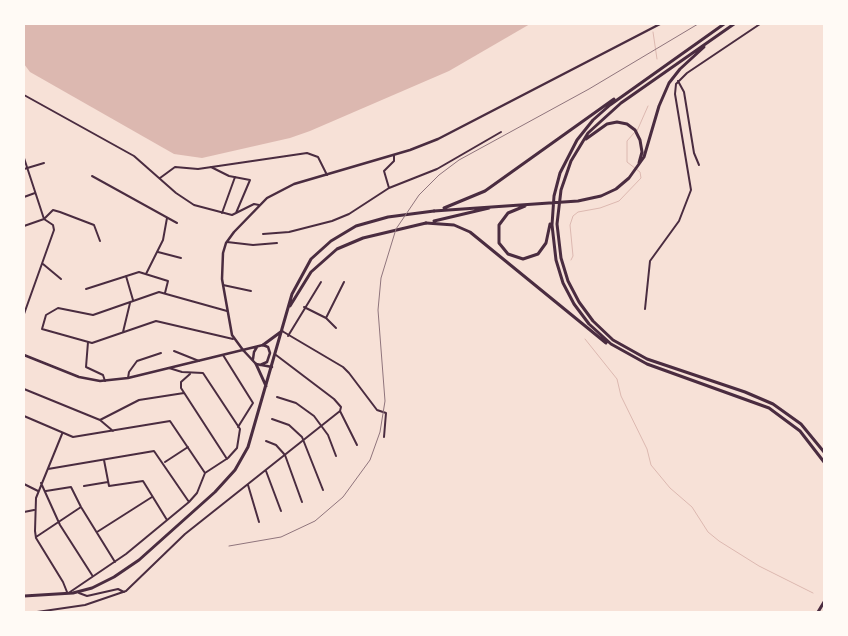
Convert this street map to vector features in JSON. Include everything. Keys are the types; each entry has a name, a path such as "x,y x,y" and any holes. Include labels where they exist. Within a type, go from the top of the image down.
{"main road":[{"path":"531,204 511,211 499,225 499,243 510,255 526,258 540,252 547,239 560,173 577,140 598,115 624,94 724,24"},
{"path":"734,24 613,108 579,146 565,176 559,197 557,217 559,250 568,281 583,308 603,332 639,355 773,404 801,424 824,452"},
{"path":"24,596 67,594 107,582 128,569 226,482 239,465 248,447 292,294 300,276 325,245 356,226 396,216 434,211 578,201 601,196 621,186 637,169 646,153 659,106 670,83 686,63 713,38"},
{"path":"434,211 466,201 485,191 597,110 624,94"},
{"path":"579,146 603,125 614,122 626,124 637,133 641,144 641,156 637,169"},
{"path":"288,311 307,277 326,257 350,243 386,232 498,206"},
{"path":"552,216 554,251 566,290 589,324 616,348"},
{"path":"426,223 449,224 466,230 594,335 616,348 647,364 769,408 803,434 824,462"},
{"path":"263,345 282,331"},
{"path":"258,365 266,387"},
{"path":"818,612 824,602"}],"street":[{"path":"272,368 258,365 233,339 223,285 222,256 227,242 259,205 283,189 394,155 444,136 660,24"},
{"path":"646,309 650,261 678,221 690,194 691,180 675,94 678,81 760,24"},
{"path":"678,81 687,102 694,152 699,166"},
{"path":"24,94 134,156 186,200 232,215 254,204 259,205"},
{"path":"263,234 289,232 332,221 352,213 389,188 437,169 501,132"},
{"path":"160,178 174,167 194,169 307,153 318,157 327,175"},
{"path":"389,188 384,171 394,161 394,155"},
{"path":"24,158 44,219 53,225 54,230 24,314"},
{"path":"24,169 44,163"},
{"path":"211,167 235,177 250,180 236,214"},
{"path":"92,176 178,223"},
{"path":"222,213 235,177"},
{"path":"24,197 35,193"},
{"path":"24,226 44,219 53,210 94,225 100,241"},
{"path":"146,274 164,236 167,218"},
{"path":"227,242 259,246 277,244"},
{"path":"158,252 180,258"},
{"path":"42,264 61,279"},
{"path":"86,289 138,272 168,281 165,293"},
{"path":"126,276 134,301"},
{"path":"288,336 321,282"},
{"path":"326,318 344,282"},
{"path":"223,285 251,291"},
{"path":"228,311 158,292 93,315 58,308 46,315 42,329 94,342 154,321 233,339"},
{"path":"122,332 130,302"},
{"path":"304,307 326,318 336,328"},
{"path":"282,331 349,372 377,410 386,413 384,437"},
{"path":"88,342 85,366 103,375 105,381"},
{"path":"24,355 79,377 105,381 128,378 263,345 331,396 341,407 340,411 357,445"},
{"path":"253,359 254,352 258,346"},
{"path":"258,365 268,360 268,348"},
{"path":"174,351 200,361"},
{"path":"128,378 129,372 137,361 162,352"},
{"path":"223,355 253,403 238,427"},
{"path":"62,434 38,491 34,510 36,537 63,582 67,594 115,562 189,502 197,493 205,473 227,459 237,448 240,431 203,373 170,368"},
{"path":"190,372 181,383 184,393 227,459"},
{"path":"24,389 100,420 113,431"},
{"path":"100,420 139,400 184,393"},
{"path":"277,397 301,406 322,426 336,456"},
{"path":"37,612 85,605 124,592 185,534 340,411"},
{"path":"24,416 62,434 76,437 170,421 205,473"},
{"path":"272,419 289,425 304,440 323,490"},
{"path":"266,441 276,445 286,455 302,502"},
{"path":"164,463 188,447"},
{"path":"47,469 154,451 189,502"},
{"path":"104,460 108,482 112,487 142,480 167,520"},
{"path":"266,471 280,511"},
{"path":"84,486 108,482"},
{"path":"41,483 59,522 93,576"},
{"path":"24,484 38,491"},
{"path":"248,485 259,522"},
{"path":"46,491 72,487 81,507 115,562"},
{"path":"96,532 152,496"},
{"path":"36,537 81,507"},
{"path":"24,512 34,510"},
{"path":"78,592 84,596 118,590 124,592"}],"shaded area":[{"path":"24,24 530,24 449,71 310,131 290,138 202,158 174,154 30,72 24,64"}],"waterway":[{"path":"653,32 657,59"},
{"path":"637,131 648,106"},
{"path":"571,260 573,256 570,225 573,216 578,212 600,208 619,201 641,178 640,172 627,162 627,141 634,133"},
{"path":"585,339 617,379 621,396 647,449 651,465 670,488 692,507 708,532 759,566 813,593"}],"railway":[{"path":"229,546 281,537 315,521 343,497 370,460 380,432 385,401 378,310 381,278 396,229 419,195 439,175 459,160 589,89 698,24"}]}
